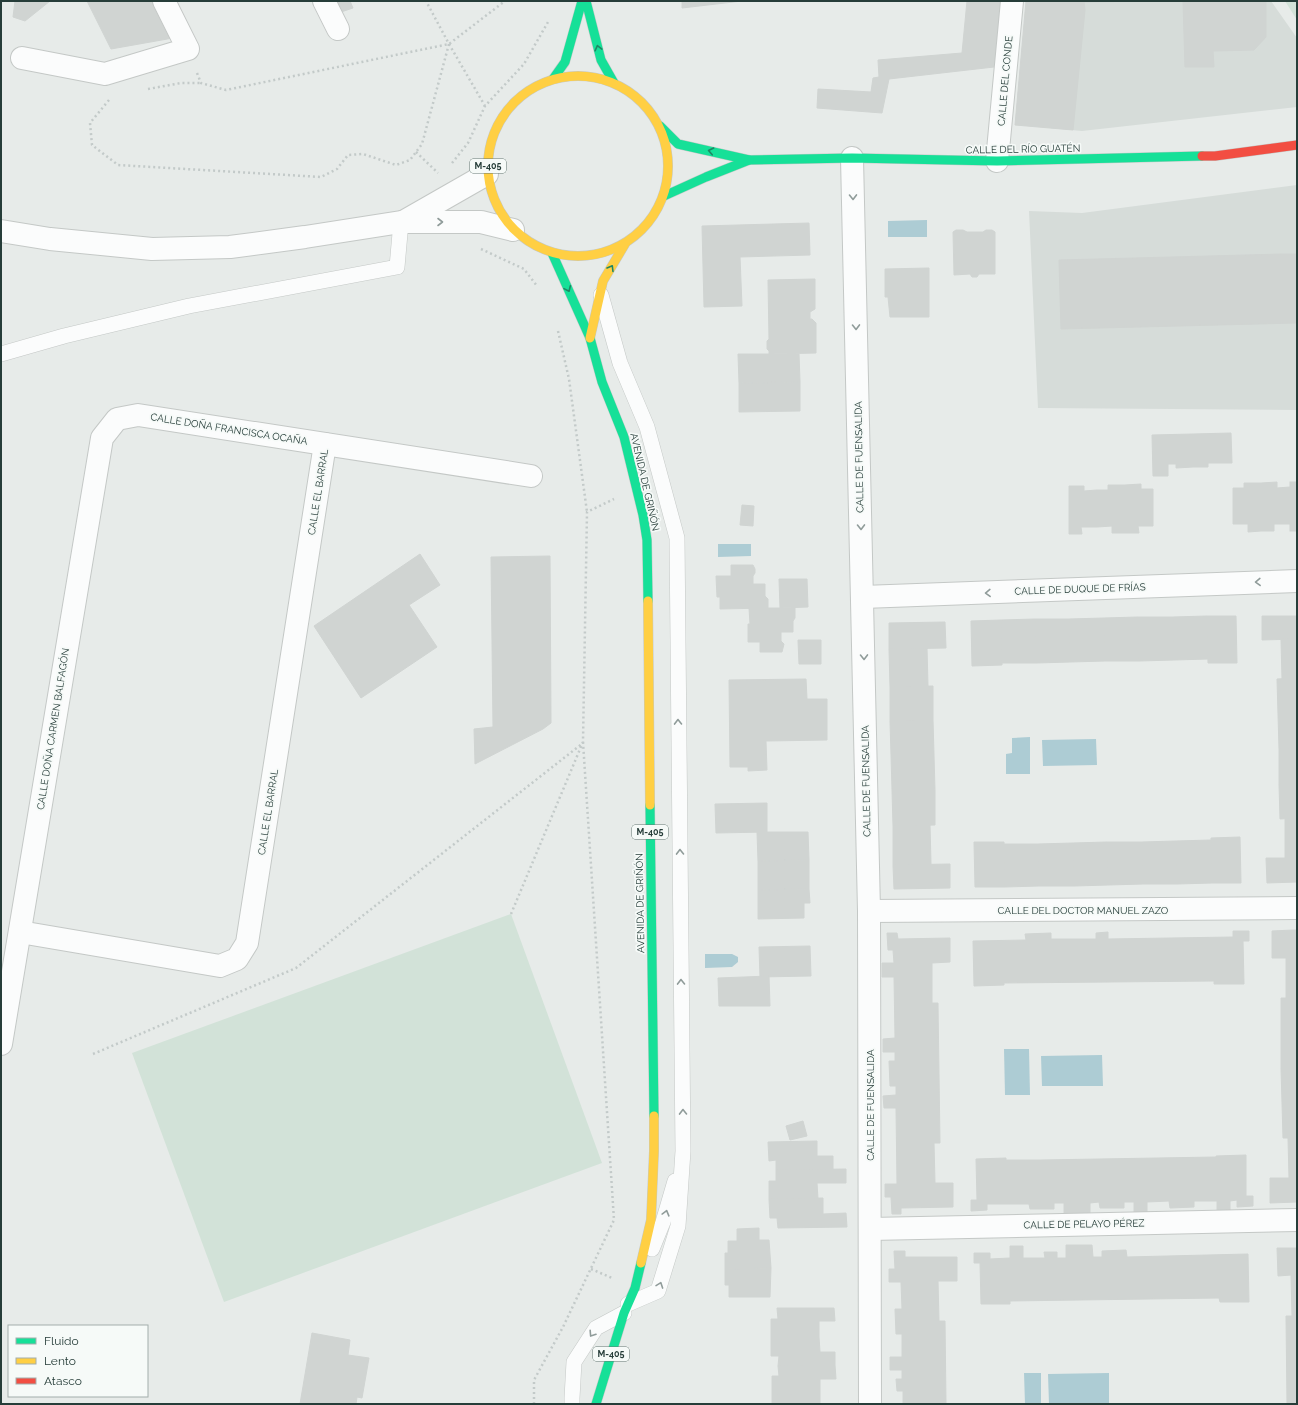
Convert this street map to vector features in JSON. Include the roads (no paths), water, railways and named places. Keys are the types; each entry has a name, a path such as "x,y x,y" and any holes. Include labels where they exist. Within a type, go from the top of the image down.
{"main road":[{"name":"M-405","path":"553,79 565,62 582,1"},
{"name":"M-405","path":"586,1 601,60 614,83"},
{"name":"M-405","path":"584,76 614,83 641,100 660,126 669,164 664,196 649,223 625,244 584,257 552,253 513,230 495,204 487,174 488,156 497,126 516,100 553,79 584,76"},
{"path":"660,126 678,144 749,160"},
{"name":"CALLE DEL RÍO GUATÉN","path":"749,160 852,158 997,161 1215,156 1297,144"},
{"path":"664,196 749,160"},
{"name":"AVENIDA DE GRIÑÓN","path":"590,338 603,281 625,244"},
{"name":"AVENIDA DE GRIÑÓN","path":"552,253 590,338 602,382 624,437 647,540 654,1151 651,1220 635,1288 626,1308 598,1401"}],"street":[{"path":"22,58 105,74 188,49 164,1"},
{"path":"324,1 338,29"},
{"name":"CALLE DEL CONDE","path":"997,161 1012,1"},
{"name":"CALLE DE FUENSALIDA","path":"852,158 869,911 870,1404"},
{"path":"402,222 449,184 487,174"},
{"path":"1,231 50,239 152,249 230,247 402,222 481,222 513,230"},
{"name":"CALLE DOÑA FRANCISCA OCAÑA","path":"117,419 138,415 531,476"},
{"name":"CALLE DOÑA CARMEN BALFAGÓN","path":"1,1044 102,438 117,419"},
{"name":"CALLE EL BARRAL","path":"20,932 220,966 237,959 247,943 325,444"},
{"name":"CALLE DE DUQUE DE FRÍAS","path":"863,598 1297,581"},
{"name":"CALLE DEL DOCTOR MANUEL ZAZO","path":"869,911 1297,908"},
{"name":"CALLE DE PELAYO PÉREZ","path":"870,1229 1297,1220"}],"lane":[{"path":"1,354 64,336 189,306 397,267 402,222"},
{"path":"572,1404 574,1362 596,1328 626,1308 658,1291 678,1226 683,1151 677,538 647,427 620,363 600,292"},
{"path":"635,1288 664,1222 683,1151"}],"water":[{"path":"927,220 927,237 888,237 888,221"},
{"path":"718,544 751,544 751,556 718,557"},
{"path":"1030,737 1030,774 1006,774 1006,754 1012,753 1012,738"},
{"path":"1096,739 1097,765 1043,766 1042,740"},
{"path":"705,954 732,954 738,957 738,962 732,967 705,968"},
{"path":"1004,1049 1029,1049 1030,1095 1005,1095"},
{"path":"1102,1055 1103,1086 1042,1086 1041,1056"},
{"path":"1024,1373 1041,1373 1041,1404 1025,1404"},
{"path":"1109,1373 1109,1403 1049,1404 1048,1374"}]}
